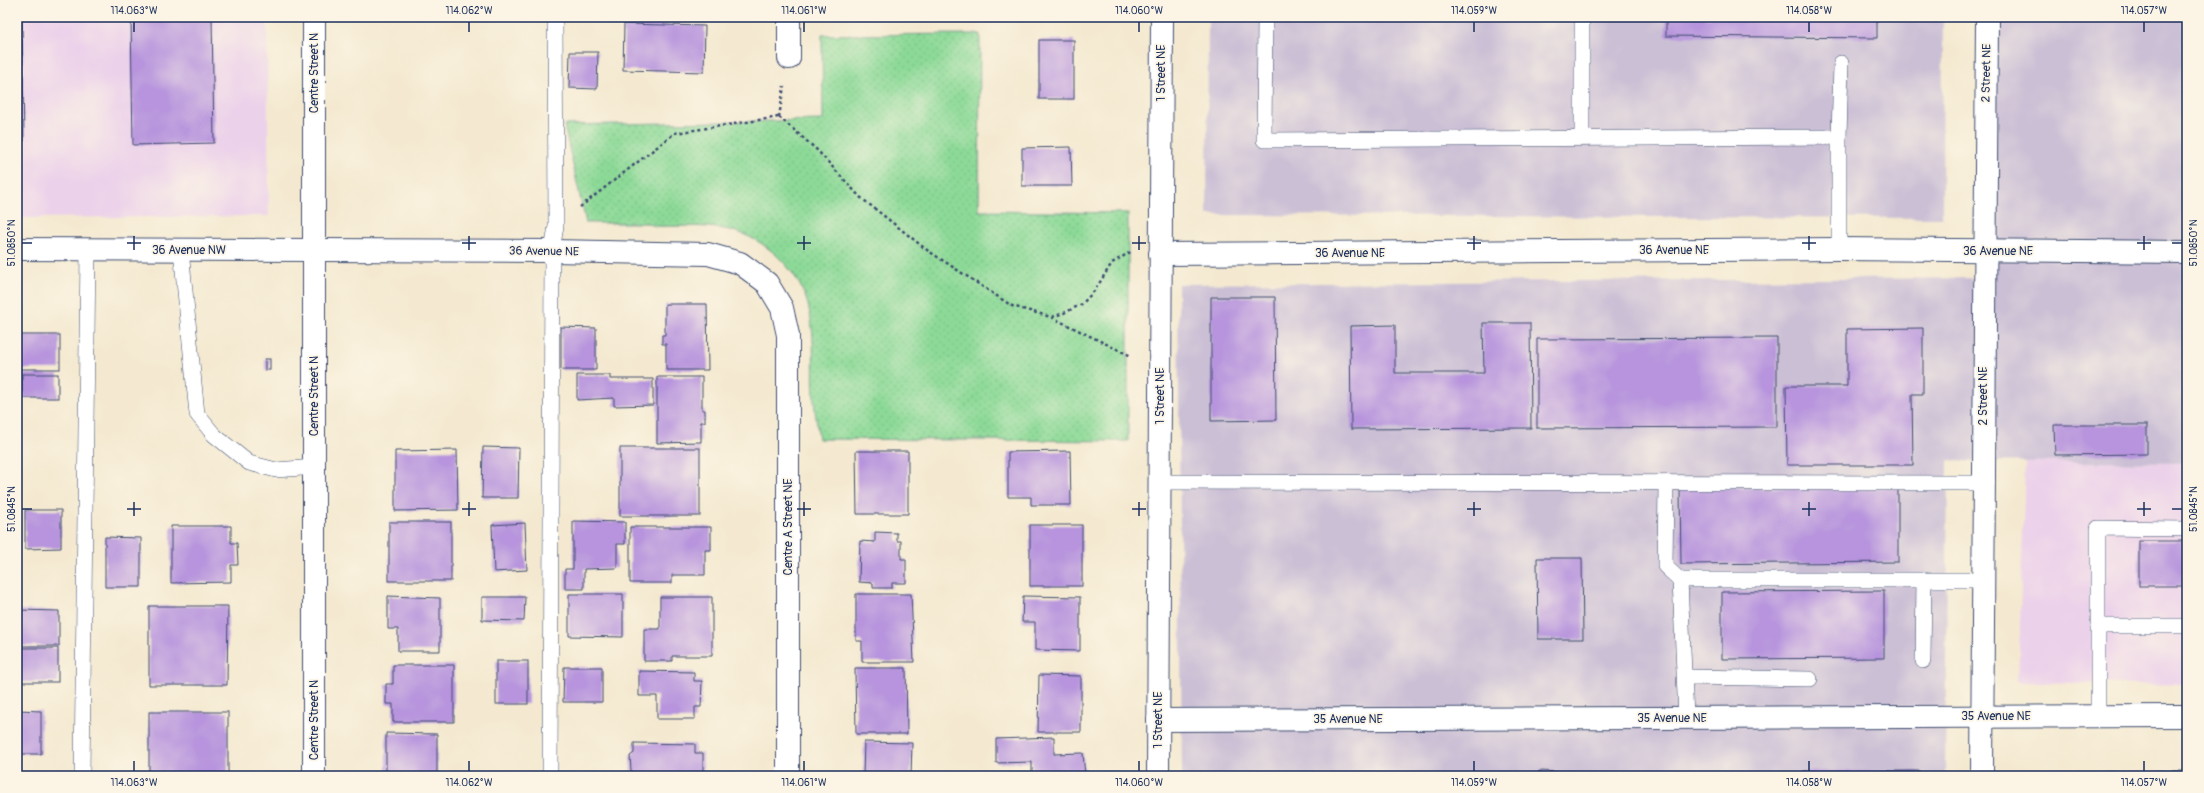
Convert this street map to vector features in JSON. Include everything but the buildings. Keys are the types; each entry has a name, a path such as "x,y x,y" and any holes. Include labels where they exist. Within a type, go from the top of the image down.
{"street":[{"name":"Centre Street N","path":"314,17 314,776"},
{"path":"789,17 789,58"},
{"name":"1 Street NE","path":"1158,776 1162,17"},
{"name":"2 Street NE","path":"1982,776 1984,252 1987,17"},
{"name":"36 Avenue NW","path":"17,249 314,251"},
{"name":"36 Avenue NE","path":"1160,254 1839,249 1984,252 2187,252"},
{"name":"36 Avenue NE","path":"314,251 552,251 708,254 740,263 767,283"},
{"name":"Centre A Street NE","path":"767,283 782,308 788,335 788,776"},
{"name":"35 Avenue NE","path":"1158,720 2187,716"}],"lane":[{"path":"550,776 552,251 556,226 555,17"},
{"path":"1265,17 1264,140 1839,137"},
{"path":"1582,17 1582,138"},
{"path":"1839,249 1839,137 1841,63"},
{"path":"82,776 88,250"},
{"path":"181,250 197,414 214,435 249,463 276,470 314,467"},
{"path":"1159,482 1983,483"},
{"path":"1666,482 1665,566 1680,580 1982,580"},
{"path":"2098,716 2098,528 2187,528"},
{"path":"1680,580 1686,718"},
{"path":"1923,661 1924,580"},
{"path":"2098,626 2187,626"},
{"path":"1685,677 1810,679"}],"path":[{"path":"556,226 675,133 779,117 817,150 860,198 927,250 1012,306 1051,317 1132,356"},
{"path":"1051,317 1064,313 1082,304 1095,290 1112,263 1132,251"}],"shaded area":[{"path":"17,17 267,17 269,216 17,218"},
{"path":"1208,17 1943,17 1942,218 1207,215"},
{"path":"1980,17 2187,17 2187,463 1948,461 1945,776 1182,776 1178,284 1980,278"},
{"path":"2025,461 2187,463 2187,685 2018,682"}],"green space":[{"path":"980,34 979,211 1128,213 1128,441 819,439 813,389 813,343 809,309 799,284 792,272 783,262 761,243 727,229 696,226 655,226 648,223 586,223 564,125 823,120 822,35"}]}
